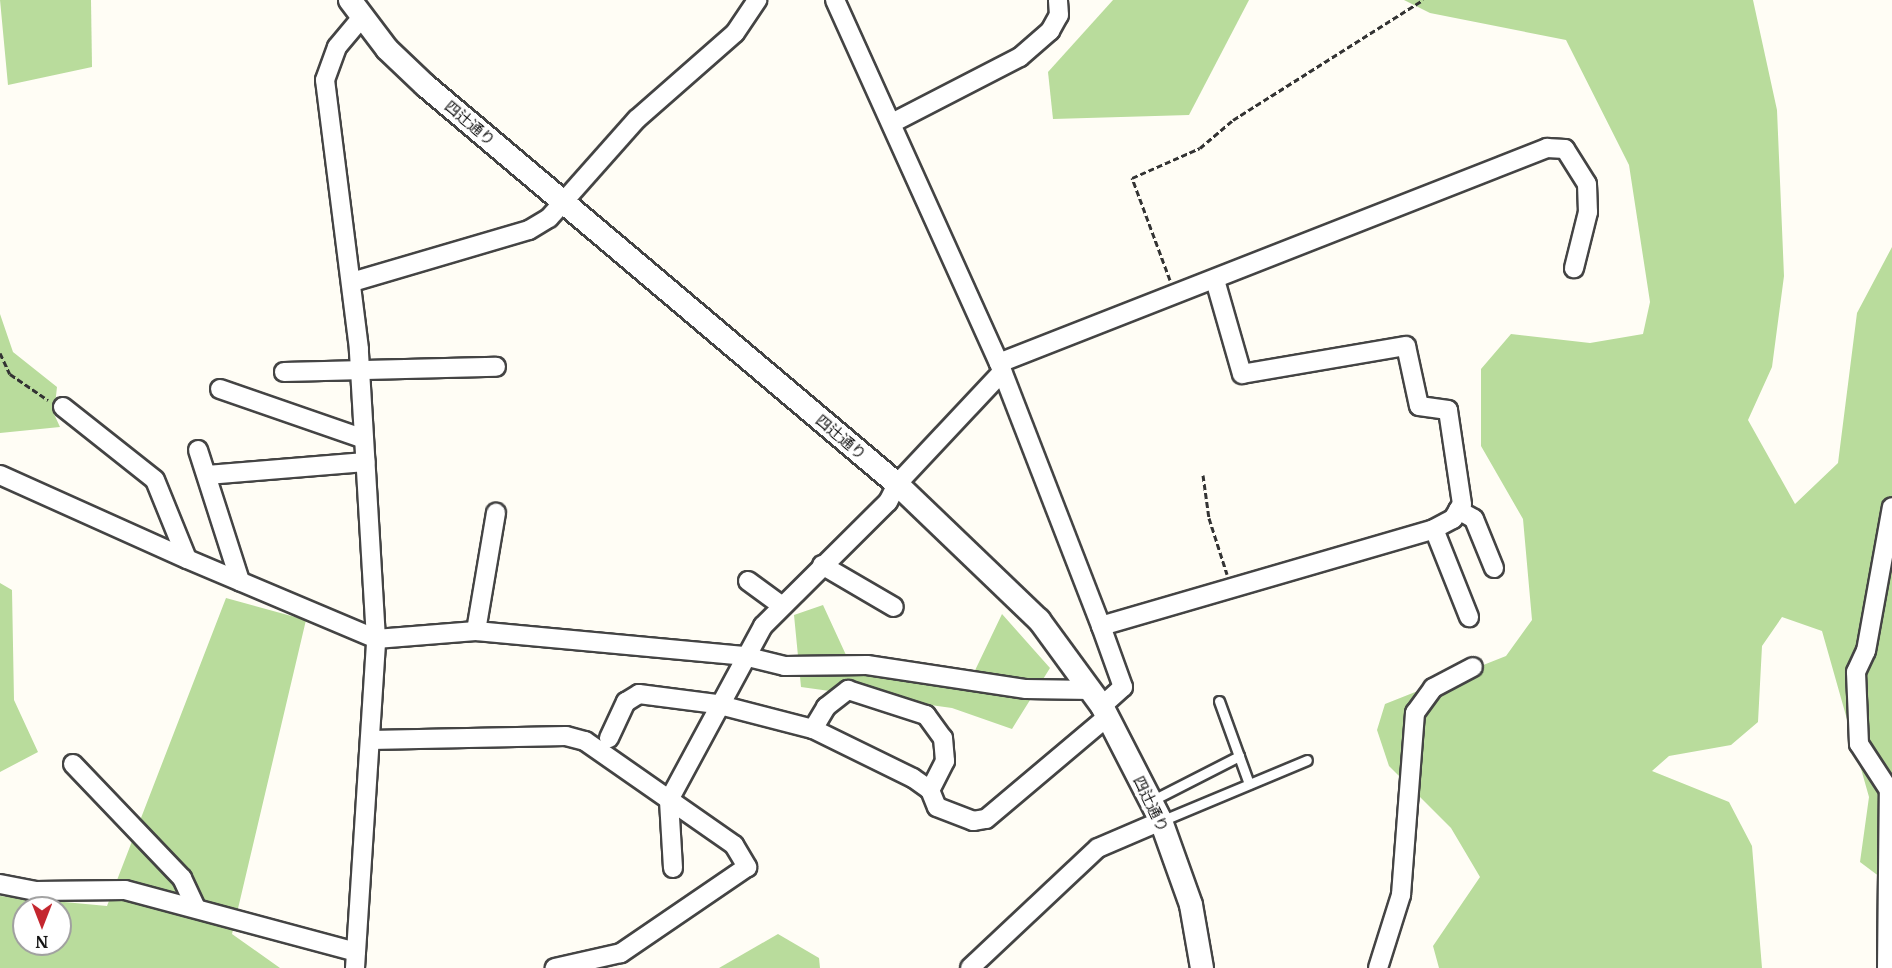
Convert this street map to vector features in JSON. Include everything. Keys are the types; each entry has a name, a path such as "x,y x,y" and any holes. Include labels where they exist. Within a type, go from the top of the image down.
{"street":[{"path":"352,282 528,230 549,218 561,200 637,119 735,33 757,0"},
{"path":"609,738 626,702 639,694 716,704 813,729 930,790 937,807 954,816 986,819 1100,704 1123,687 1000,367 835,0"},
{"path":"892,123 1020,57 1050,31 1059,15 1058,0"},
{"path":"0,884 36,891 125,890 195,906 355,964 376,639 360,370 352,282 325,80 337,47 356,9"},
{"name":"四辻通り","path":"356,9 426,86 897,484 1039,620 1100,704 1156,811 1191,905 1202,968"},
{"path":"673,868 669,800 716,704 744,656 782,606 888,502 897,484 1000,367 1547,148 1565,148 1587,184 1588,212 1574,268"},
{"path":"1101,626 1434,529 1458,510 1462,504 1448,410 1419,406 1406,346 1242,374 1215,280"},
{"path":"284,372 496,367"},
{"path":"220,389 364,439"},
{"path":"63,407 154,480 187,559"},
{"path":"198,450 240,581"},
{"path":"207,475 365,462"},
{"path":"0,475 187,559 376,639 476,631 744,656 785,666 867,665 1026,689 1100,704"},
{"path":"1887,968 1889,790 1859,744 1856,672 1866,651 1892,507"},
{"path":"1458,510 1474,519 1494,568"},
{"path":"476,631 495,513"},
{"path":"1434,529 1469,617"},
{"path":"822,565 894,607"},
{"path":"748,581 782,606"},
{"path":"1378,968 1401,895 1415,713 1433,688 1473,668"},
{"path":"813,729 826,707 848,690 926,715 943,738 945,761 930,790"},
{"path":"370,740 566,736 585,741 734,846 747,867 621,953 555,968"},
{"path":"73,764 182,878 195,906"},
{"path":"970,968 1098,848 1156,811"}],"lane":[{"path":"1219,701 1249,784"},
{"path":"1156,811 1239,756"},
{"path":"1156,811 1249,784 1307,760"}],"path":[{"path":"1176,295 1132,178 1200,148 1233,120 1422,0"},
{"path":"0,353 10,375 63,407"},
{"path":"1203,475 1209,518 1231,587"}],"green space":[{"path":"0,0 91,0 92,67 8,85"},
{"path":"1113,0 1249,0 1189,115 1053,119 1048,72"},
{"path":"1404,0 1753,0 1777,110 1784,276 1772,367 1748,420 1795,504 1838,463 1857,313 1892,247 1892,886 1860,862 1869,797 1822,631 1782,617 1762,646 1758,722 1731,745 1669,756 1652,771 1729,802 1752,846 1762,968 1439,968 1433,946 1480,877 1451,828 1389,766 1377,730 1385,704 1506,656 1532,620 1523,519 1481,446 1481,369 1511,334 1590,343 1643,334 1650,302 1629,165 1566,40 1430,13"},
{"path":"0,314 13,352 57,387 54,414 60,427 0,433"},
{"path":"0,583 12,590 14,700 38,752 0,772"},
{"path":"226,598 306,620 232,934 280,968 0,968 0,896 12,897 12,956 72,956 72,903 107,906"},
{"path":"823,605 846,655 889,674 968,685 1002,614 1050,668 1012,729 952,708 801,687 794,615"},
{"path":"778,934 819,958 820,968 719,968"}]}
